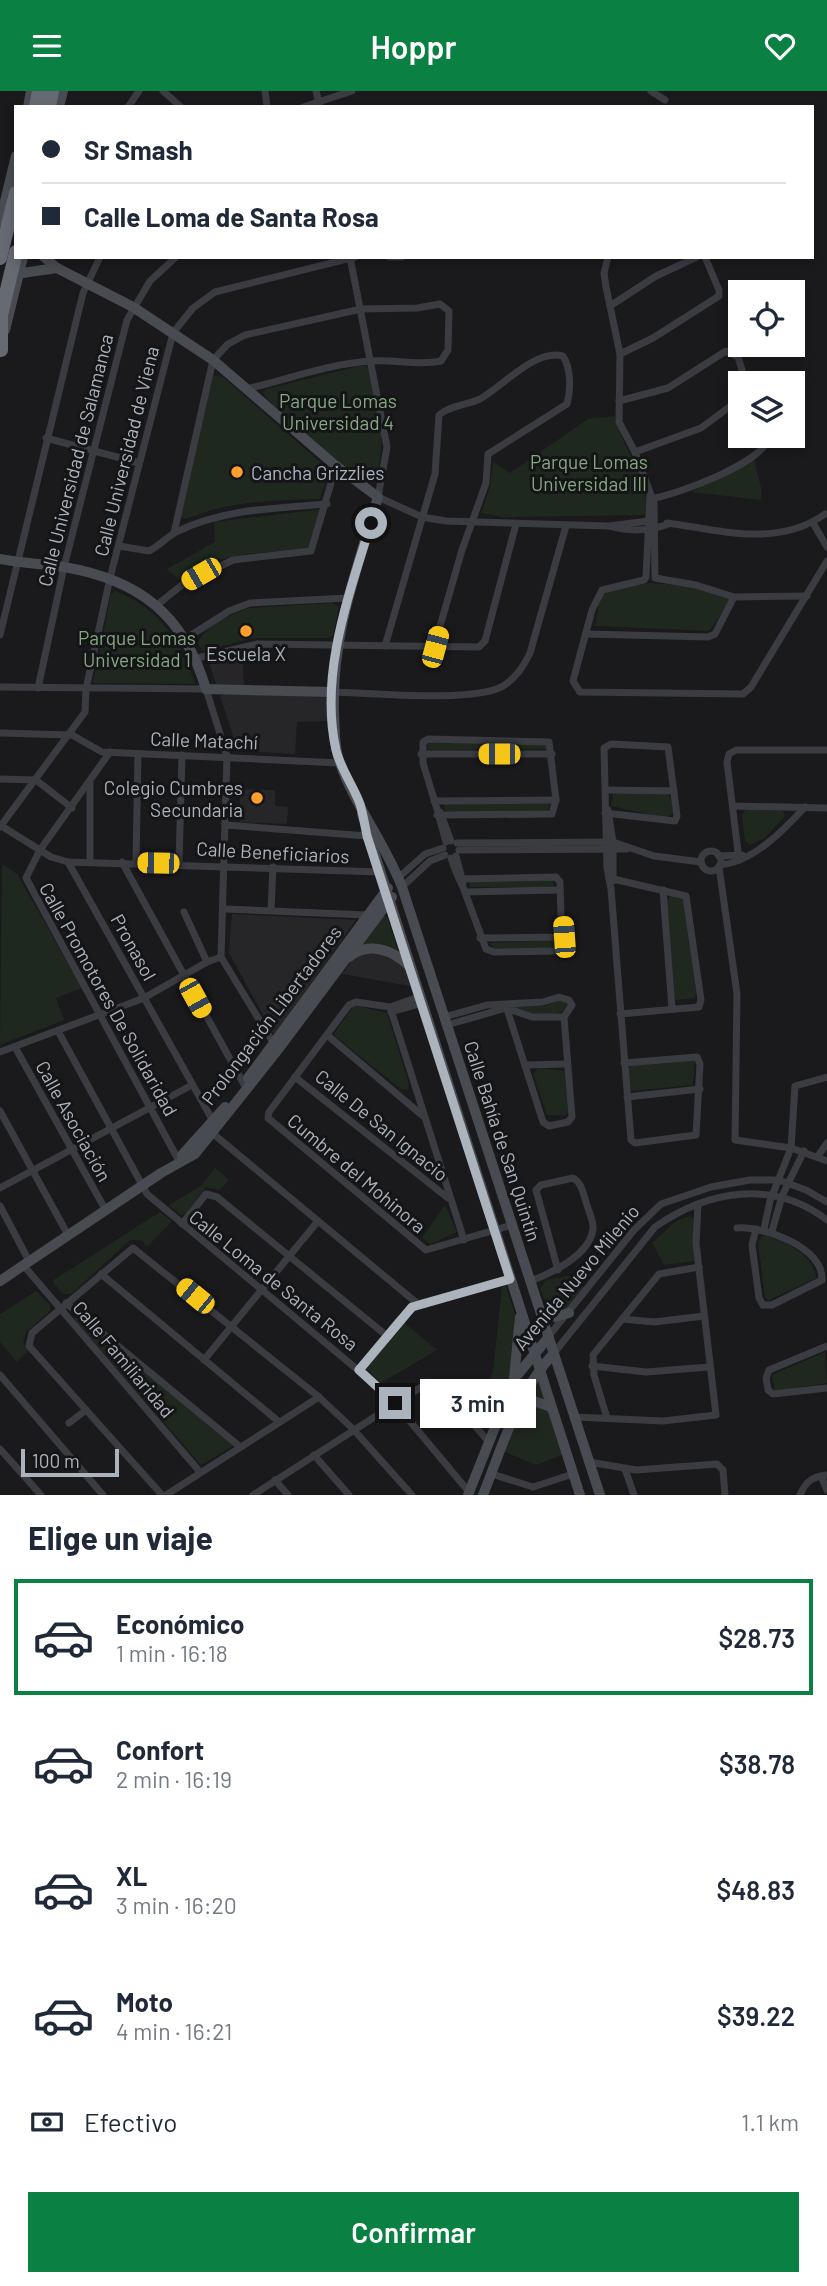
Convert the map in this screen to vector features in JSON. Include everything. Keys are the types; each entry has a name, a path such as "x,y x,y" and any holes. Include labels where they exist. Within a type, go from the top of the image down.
{"highway":[{"path":"0,258 14,201"},
{"path":"0,352 1,316 15,274 16,259"}],"street":[{"path":"163,91 179,105"},
{"path":"316,91 319,105 352,91"},
{"path":"653,91 665,100"},
{"path":"0,219 14,164"},
{"path":"0,352 15,274 22,259"},
{"path":"46,259 57,268 133,307 213,360 336,466 378,498 422,517 566,526 669,524 758,536 813,523 825,515"},
{"path":"0,635 19,563 46,438 87,283 99,259"},
{"name":"Calle Universidad de Salamanca","path":"38,688 92,451 133,307 150,281 174,259"},
{"name":"Calle Universidad de Viena","path":"1,826 72,735 85,712 86,689 110,578 173,333 193,308 215,292 346,259"},
{"name":"Calle Bahía de San Quintín","path":"350,259 387,447 378,498 336,645 333,692 335,740 340,763 400,882 600,1495"},
{"path":"608,259 604,273 620,354 619,422 635,452 651,497 655,578 696,585 734,597 807,596"},
{"path":"610,306 656,276 693,259"},
{"path":"620,354 653,338 719,296 706,259"},
{"path":"15,274 57,268"},
{"path":"174,533 213,360 228,344 245,335 361,309 443,305 449,311 449,349 444,359 410,364 372,361 326,369 247,389"},
{"path":"619,401 668,388 710,358 726,351 734,352 741,371"},
{"path":"385,646 435,474 440,414 480,398 520,370 549,355 558,355 566,360 570,392 567,404 491,450 487,457 486,483 471,522 435,647"},
{"path":"635,452 701,428 728,408"},
{"path":"46,438 139,463"},
{"path":"651,497 685,490 729,469 761,448"},
{"path":"157,605 183,584 233,561 311,551 336,466"},
{"path":"119,546 149,551 174,533 240,512 327,504"},
{"path":"813,523 827,547"},
{"path":"197,658 258,644 476,648 482,645 516,524"},
{"path":"651,525 645,580 601,590 595,601 573,681 580,691 743,694 751,687 827,561"},
{"path":"0,687 479,695 503,686 521,670 530,653 566,526"},
{"path":"0,559 64,567 110,578 157,605 197,658 227,756 226,865 221,957 276,1048"},
{"path":"586,633 710,637 731,607 734,597"},
{"path":"185,639 229,611 250,603 348,598"},
{"path":"0,733 72,735"},
{"name":"Calle Matachí","path":"72,735 96,750 110,752 340,763"},
{"path":"439,813 547,815 555,810 552,754 546,740 425,740 421,754 434,801 480,938 486,949 491,952 560,952 564,948 559,880 552,876 463,884"},
{"path":"607,811 673,822 677,816 668,747 624,744 604,748 607,811 610,846 611,889 621,1014 624,1063 630,1139 635,1143 696,1135 700,1061 694,1056 624,1063"},
{"path":"741,856 727,762 729,754 736,750 827,750"},
{"path":"40,850 90,784 110,752"},
{"path":"136,862 138,754"},
{"path":"421,754 552,754"},
{"path":"179,863 182,755"},
{"path":"0,779 36,780 72,808"},
{"path":"90,784 90,861"},
{"path":"606,790 674,791"},
{"path":"434,801 556,800"},
{"name":"Calle Bahía de San Quintín","path":"359,804 367,836 381,872 580,1495"},
{"path":"733,806 827,808"},
{"path":"400,882 451,849 610,846 701,862 708,871 719,863 741,856 778,834 805,807"},
{"path":"226,825 367,836"},
{"name":"Calle Beneficiarios","path":"1,826 40,850 68,862 179,863 381,872"},
{"name":"Calle Promotores De Solidaridad","path":"40,850 27,872 27,881 178,1161"},
{"path":"701,862 708,852 719,863 737,994 735,1140 791,1147 827,1161"},
{"name":"Pronasol","path":"68,862 192,1085 211,1128 418,1304"},
{"path":"122,862 245,1087"},
{"path":"271,910 273,867"},
{"path":"611,878 683,893 688,899 701,1000 699,1006 621,1014"},
{"name":"Prolongación Libertadores","path":"339,960 367,915 400,882"},
{"path":"463,884 561,890"},
{"path":"663,890 672,1009"},
{"name":"Prolongación Libertadores","path":"0,1281 178,1161 211,1128 276,1048 388,895"},
{"path":"224,909 367,915"},
{"path":"184,912 207,962"},
{"path":"480,938 564,937"},
{"path":"339,960 376,948 402,958 411,968"},
{"path":"0,1052 144,998 207,962 221,957"},
{"path":"446,1021 506,1006 564,997 572,1006 564,1017 571,1119 568,1122 549,1126 543,1122 506,1006"},
{"name":"Cumbre del Mohinora","path":"422,999 390,1009 353,1003 269,1112 269,1120 424,1248 430,1250 512,1224"},
{"path":"506,1006 532,1017 564,1017"},
{"path":"390,1009 464,1240"},
{"name":"Calle Loma de Santa Rosa","path":"58,1031 142,1186 152,1199 359,1370 395,1403 468,1493"},
{"path":"327,1035 424,1117"},
{"name":"Calle Asociación","path":"15,1047 106,1209"},
{"path":"526,1065 567,1064"},
{"name":"Calle De San Ignacio","path":"295,1076 449,1198"},
{"path":"737,1228 764,1230 805,1252 820,1268 825,1281 761,1308 752,1245 764,1230 782,1196 791,1147 795,1086 827,1077"},
{"path":"0,1188 192,1085"},
{"path":"627,1097 700,1089"},
{"path":"0,1111 68,1235"},
{"path":"818,1156 827,1143"},
{"path":"764,1230 772,1193 804,1151"},
{"path":"530,1281 558,1270 570,1262 593,1228 580,1183 573,1178 541,1185 536,1190 558,1270"},
{"name":"Avenida Nuevo Milenio","path":"468,1493 514,1379 645,1218 682,1195 740,1180 783,1182 806,1189 827,1202"},
{"path":"181,1224 210,1193 387,1336"},
{"name":"Avenida Nuevo Milenio","path":"483,1495 517,1407 540,1368 656,1227 677,1212 748,1193 772,1193 801,1202 827,1220"},
{"path":"575,1417 663,1421 713,1417 716,1411 696,1243 698,1205"},
{"name":"Calle Familiaridad","path":"0,1206 27,1263 200,1472"},
{"path":"204,1360 318,1221"},
{"path":"319,1397 164,1495 29,1346 29,1338 133,1248 319,1397 353,1429 412,1495"},
{"path":"607,1418 592,1366 597,1348 659,1274 699,1267"},
{"path":"101,1274 278,1421"},
{"path":"359,1370 418,1304 510,1279"},
{"path":"63,1306 239,1446"},
{"path":"540,1310 555,1317 569,1313"},
{"path":"514,1379 521,1311"},
{"path":"622,1319 654,1322 705,1316"},
{"path":"827,1346 767,1371 766,1378 770,1393 827,1388"},
{"path":"592,1366 646,1372 709,1367"},
{"path":"0,1375 103,1495"},
{"path":"253,1495 429,1382 440,1386 489,1442"},
{"path":"517,1407 534,1401 551,1407"},
{"path":"69,1423 86,1410"},
{"path":"0,1449 41,1495"},
{"path":"314,1455 349,1495"},
{"path":"0,1465 10,1460"},
{"path":"589,1462 625,1469 720,1465 723,1470 725,1495"},
{"path":"625,1469 634,1495"},
{"path":"492,1474 533,1487 573,1474"},
{"path":"800,1495 807,1482 824,1476 827,1490"},
{"path":"275,1481 288,1495"}],"shaded area":[{"path":"242,650 244,685 216,684 209,662"},
{"path":"220,696 326,696 329,701 328,721 297,722 295,754 238,751"},
{"name":"Colegio Cumbres Secundaria","path":"240,789 275,790 275,806 288,807 287,824 240,822"},
{"path":"232,914 356,920 274,1035 229,953"},
{"path":"365,952 390,955 405,969 410,986 342,974 353,959"}],"green space":[{"name":"Parque Lomas Universidad 4","path":"366,366 369,371 382,432 378,481 372,483 363,481 327,453 263,393 266,389"},
{"path":"216,375 224,378 329,470 320,499 251,503 219,508 186,519 181,517 212,378"},
{"name":"Parque Lomas Universidad III","path":"615,416 644,488 645,515 503,517 481,513 490,487 493,462 510,473 588,419"},
{"path":"755,459 761,500 691,492"},
{"path":"323,509 312,545 306,550 240,555 211,563 179,580 167,569 215,542 214,522"},
{"path":"649,583 690,586 728,596 730,602 709,631 595,626 601,592"},
{"name":"Parque Lomas Universidad 1","path":"116,591 144,607 166,628 183,654 195,684 93,683 111,594"},
{"path":"333,603 339,607 333,636 328,638 253,638 203,651 198,644 205,631 212,626 250,608"},
{"path":"427,742 546,742 546,749 428,750"},
{"path":"666,793 672,800 673,813 666,818 611,806 613,794"},
{"path":"444,804 550,804 547,812 445,811"},
{"path":"746,808 782,809 785,816 765,838 750,845 745,841 742,816"},
{"path":"2,864 17,874 82,988 56,998 64,1020 0,1045"},
{"path":"553,879 553,887 470,887 469,880"},
{"path":"672,895 684,900 695,998 675,1000 667,900"},
{"path":"383,916 387,917 399,953 358,948"},
{"path":"556,940 559,947 555,948 494,948 489,943"},
{"path":"558,1000 567,1000 570,1007 557,1013 542,1015 513,1007 546,1006"},
{"path":"353,1007 387,1013 409,1084 408,1090 401,1089 334,1034"},
{"path":"695,1060 693,1085 631,1091 628,1069 632,1065"},
{"path":"538,1068 565,1071 568,1112 565,1115 547,1115 533,1074"},
{"path":"215,1168 229,1180 220,1190 206,1187 186,1214 181,1215 169,1205 201,1186"},
{"path":"445,1205 457,1232 431,1244 422,1238"},
{"path":"160,1212 172,1221 147,1247 142,1240 130,1240 71,1294 63,1294 52,1281"},
{"path":"690,1216 694,1219 694,1261 664,1265 652,1243 676,1221"},
{"path":"763,1235 797,1250 810,1262 816,1278 769,1300 765,1298 758,1242"},
{"path":"568,1276 584,1288 566,1309 555,1312 550,1310 540,1289 546,1280"},
{"path":"505,1283 515,1315 511,1372 489,1428 472,1411 493,1372 502,1286"},
{"path":"36,1291 50,1305 50,1311 26,1332 23,1342 29,1350 17,1362 0,1342 0,1314"},
{"path":"78,1315 233,1446 201,1465 74,1319"},
{"path":"403,1322 437,1350 381,1383 366,1368"},
{"path":"825,1352 827,1383 775,1391 772,1375"},
{"path":"541,1371 567,1453 536,1465 500,1450"}],"place":[{"name":"Cancha Grizzlies","path":"237,472"},
{"name":"Escuela X","path":"246,631"},
{"name":"Colegio Cumbres Secundaria","path":"257,798"}],"route":[{"path":"371,523 336,645 333,692 335,746 359,804 510,1279 418,1304 399,1320 359,1370 395,1403"}]}
